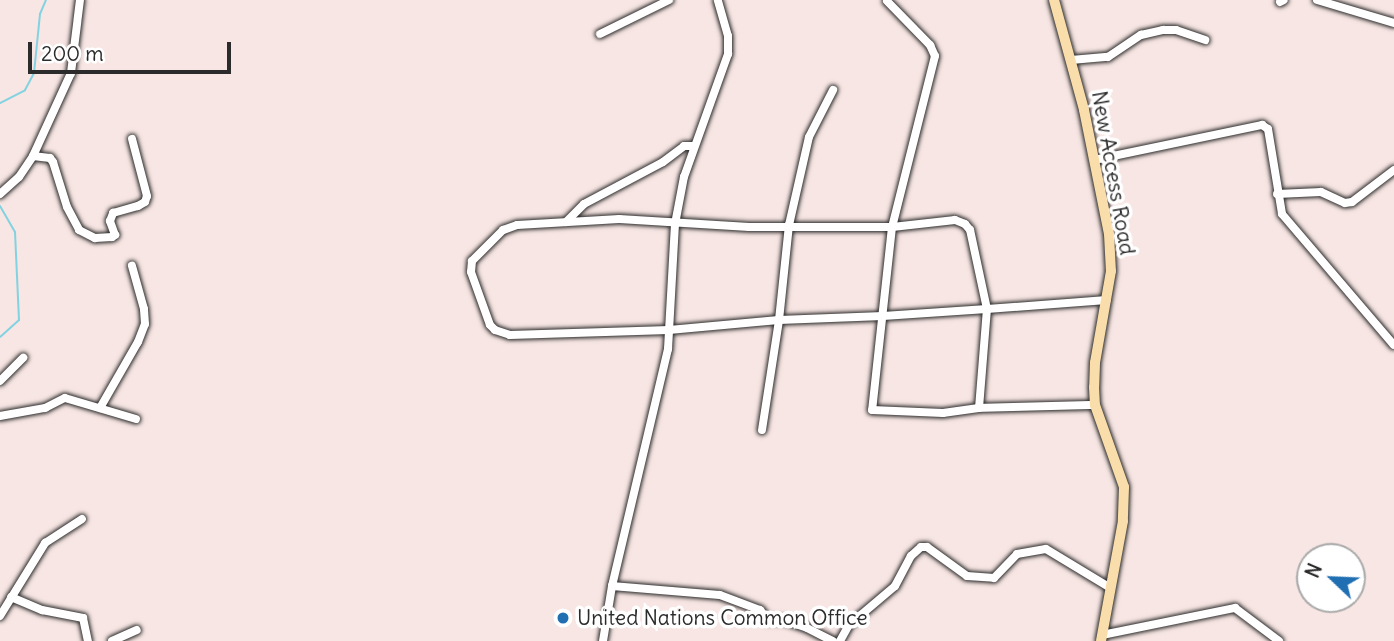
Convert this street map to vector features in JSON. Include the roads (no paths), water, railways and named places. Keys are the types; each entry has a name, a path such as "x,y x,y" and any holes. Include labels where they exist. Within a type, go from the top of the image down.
{"main road":[{"name":"New Access Road","path":"1054,0 1071,60 1109,234 1111,271 1095,363 1095,405 1124,487 1123,521 1109,587 1102,638"}],"street":[{"path":"0,194 19,177 33,156 71,74 80,0"},
{"path":"600,34 669,0"},
{"path":"603,641 612,586 664,369 675,225 693,146 728,54 728,36 718,0"},
{"path":"1317,0 1393,23 1394,13"},
{"path":"887,1 930,45 935,56 892,227 872,410 943,413 979,408 1095,405"},
{"path":"1071,60 1108,57 1141,35 1163,30 1176,30 1205,40"},
{"path":"762,430 779,320 789,225 809,137 833,90"},
{"path":"1094,160 1262,125 1268,129 1282,214 1290,227 1394,345"},
{"path":"33,156 50,158 53,162 67,207 79,230 96,238 112,237 115,233 110,221 113,213 138,206 145,202 147,196 132,139"},
{"path":"566,222 584,204 663,162 684,146 693,146"},
{"path":"1277,194 1321,192 1345,203 1352,202 1394,170"},
{"path":"979,408 987,309 970,230 965,223 943,220 892,227 749,227 675,225 619,219 517,225 503,230 472,261 471,272 490,325 495,330 510,335 669,330 779,320 883,316 987,309 1107,300"},
{"path":"100,408 138,342 145,324 144,309 132,266"},
{"path":"0,381 23,358"},
{"path":"0,416 45,408 65,398 136,419"},
{"path":"0,616 45,543 82,519"},
{"path":"840,641 849,625 895,586 911,556 921,547 927,547 967,576 994,578 1017,554 1046,550 1109,587"},
{"path":"612,586 720,595 760,610 768,620 784,620 833,641"},
{"path":"11,597 42,610 83,618 88,641"},
{"path":"1102,638 1236,608 1279,641"},
{"path":"112,641 137,630"}],"waterway":[{"path":"0,103 25,90 34,73 40,14 46,0"},
{"path":"0,206 15,232 19,320 0,337"}],"place":[{"name":"United Nations Common Office","path":"563,618"}]}
